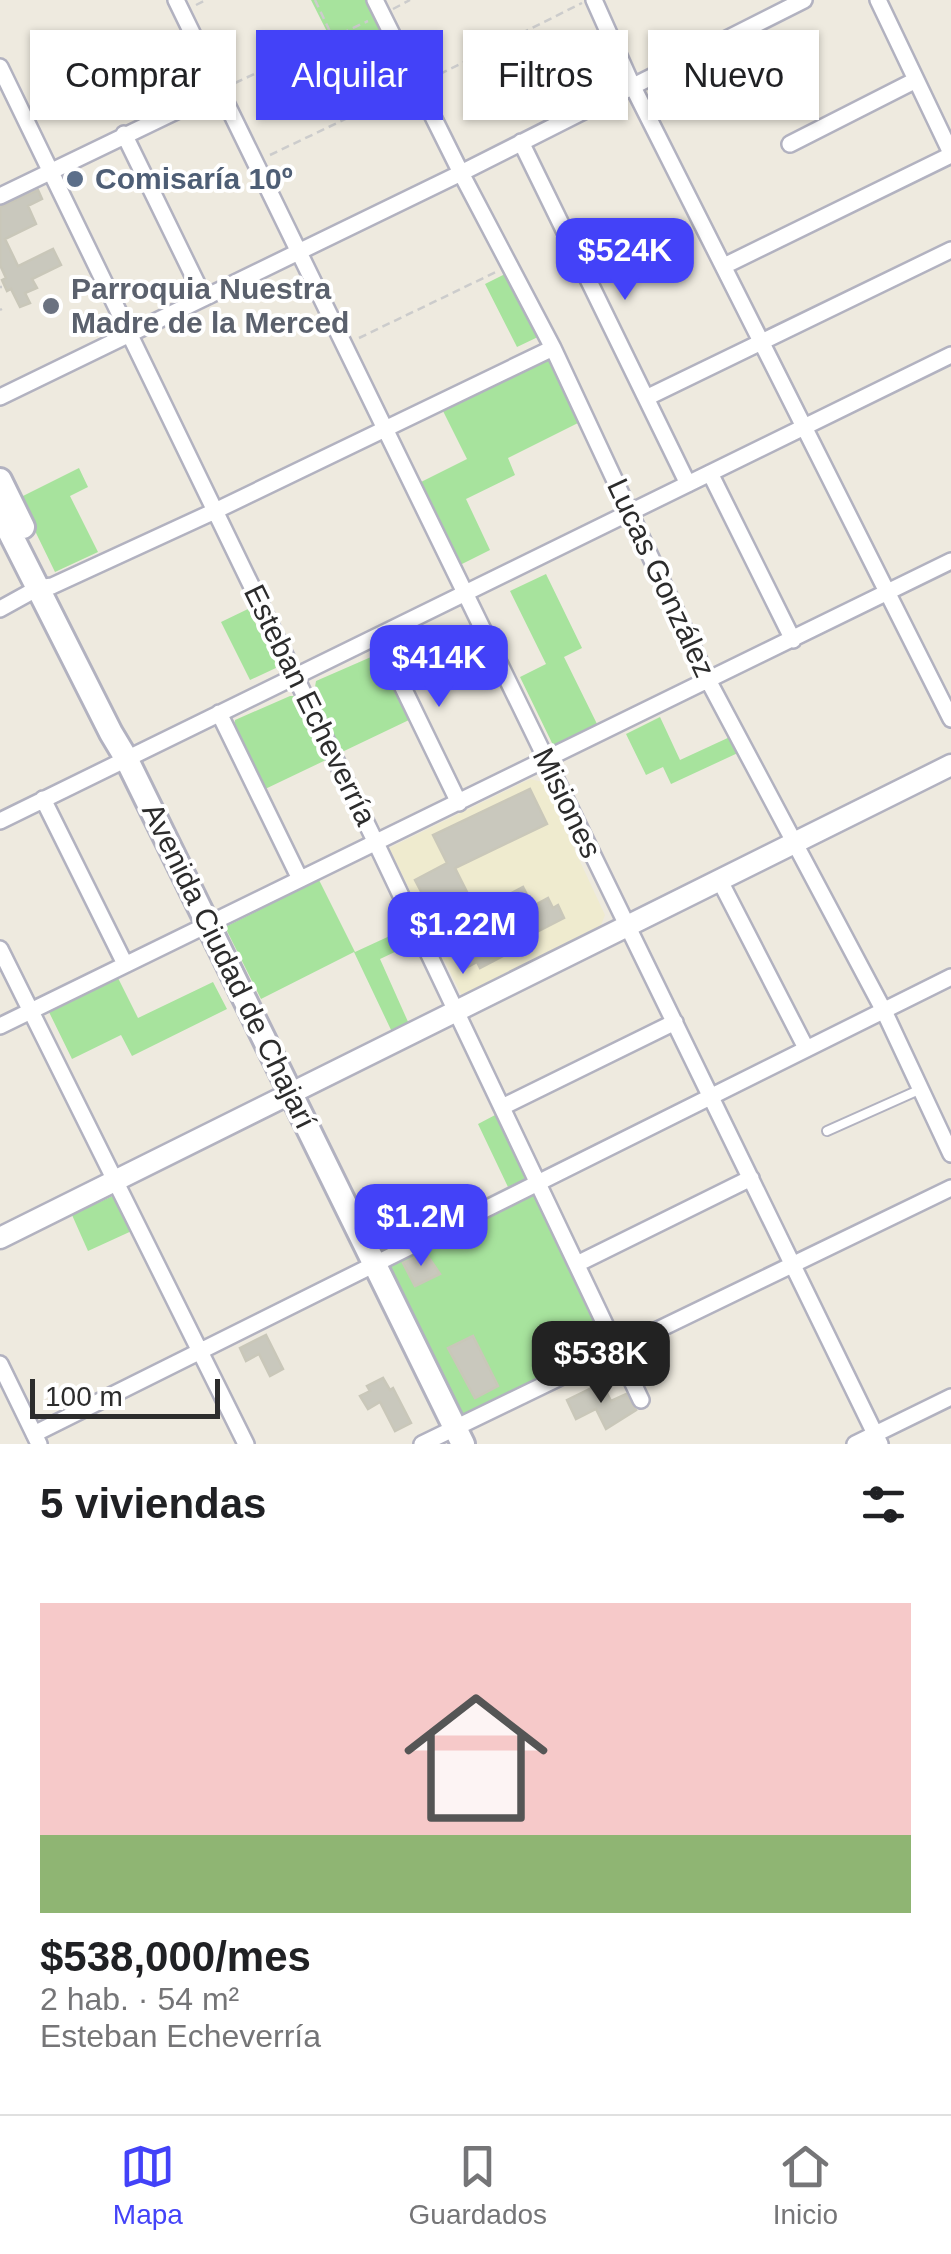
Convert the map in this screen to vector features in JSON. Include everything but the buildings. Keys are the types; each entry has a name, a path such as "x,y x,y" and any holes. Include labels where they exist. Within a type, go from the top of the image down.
{"main road":[{"name":"Avenida Ciudad de Chajarí","path":"0,480 110,733 126,758 459,1435"},
{"name":"Avenida Ciudad de Chajarí","path":"0,513 45,587"}],"street":[{"name":"Misiones","path":"176,0 191,30"},
{"path":"594,0 632,85 951,719"},
{"path":"0,397 804,0"},
{"path":"724,266 951,154 878,0"},
{"name":"Lucas González","path":"379,7 391,30"},
{"name":"Esteban Echeverría","path":"0,67 6,94 51,171 642,1400"},
{"path":"790,144 916,80"},
{"path":"0,196 155,120"},
{"name":"Misiones","path":"235,120 878,1439"},
{"name":"Lucas González","path":"435,120 553,348 708,680 884,1011 951,1154"},
{"path":"124,134 204,298"},
{"path":"520,142 688,484"},
{"path":"646,398 951,250"},
{"path":"0,609 215,511 553,348"},
{"path":"0,821 951,356"},
{"path":"710,473 793,640"},
{"path":"0,1026 951,561"},
{"path":"378,636 459,803"},
{"path":"220,713 300,880"},
{"path":"0,1238 951,765"},
{"path":"44,799 125,964"},
{"path":"720,879 806,1048"},
{"path":"0,949 246,1444"},
{"path":"0,1364 36,1439 200,1350 951,978"},
{"path":"502,1107 675,1022"},
{"path":"577,1264 751,1178"},
{"path":"422,1444 459,1435 619,1350 951,1188"},
{"path":"854,1444 878,1439 951,1397"}],"lane":[{"path":"828,1130 921,1089"}],"path":[{"path":"315,0 330,30"},
{"path":"344,30 379,7 410,0"},
{"path":"344,346 509,266"}],"shaded area":[{"path":"530,779 543,782 605,915 599,930 463,998 389,848"}],"green space":[{"path":"311,0 372,0 387,30 326,30"},
{"path":"507,273 540,336 517,347 485,284"},
{"path":"547,356 580,422 508,458 515,475 466,499 490,550 460,565 419,483 467,459 442,409"},
{"path":"79,468 88,487 70,496 98,552 55,572 19,498"},
{"path":"546,574 582,648 564,657 599,728 559,748 553,745 520,677 546,664 510,591"},
{"path":"248,609 278,667 250,680 221,622"},
{"path":"379,657 409,720 342,752 314,693 316,681"},
{"path":"298,696 328,759 261,791 233,731 235,720"},
{"path":"660,717 680,760 732,736 740,752 671,784 663,767 646,775 626,734"},
{"path":"319,880 355,952 407,928 414,943 380,959 409,1024 392,1032 354,952 261,999 225,927"},
{"path":"118,978 138,1018 213,982 227,1009 132,1056 121,1035 72,1059 49,1012"},
{"path":"499,1113 529,1177 508,1187 478,1124"},
{"path":"119,1193 136,1229 88,1251 72,1215"},
{"path":"535,1194 608,1344 462,1416 389,1266"}],"place":[{"name":"Comisaría 10º","path":"75,179"},
{"name":"Parroquia Nuestra Madre de la Merced","path":"51,306"}]}
